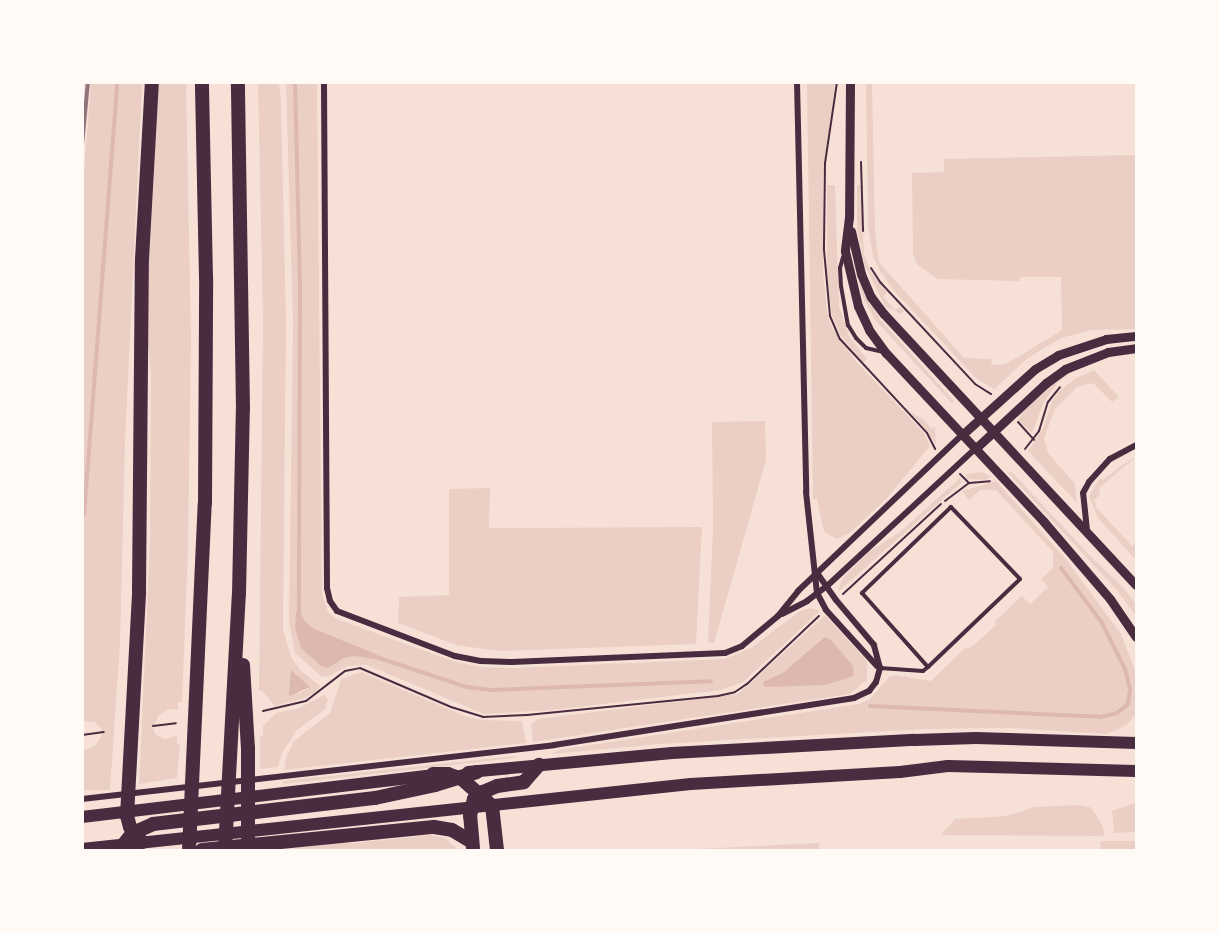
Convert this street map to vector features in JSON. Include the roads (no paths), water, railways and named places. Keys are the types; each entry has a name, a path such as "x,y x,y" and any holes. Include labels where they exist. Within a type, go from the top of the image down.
{"highway":[{"path":"141,839 128,820 127,812 140,563 142,259 152,82"},
{"path":"189,850 205,503 206,278 202,82"},
{"path":"225,850 239,594 243,333 238,82"},
{"path":"239,594 248,748 248,850"},
{"path":"473,846 471,808 480,794 497,786 524,782 543,765"},
{"path":"121,848 141,839 147,826 375,798 477,772"},
{"path":"433,774 459,778 492,806 497,850"},
{"path":"204,844 305,833 436,827 452,830 473,846"}],"main road":[{"path":"87,816 308,791 433,774 477,772 672,753 976,738 1137,743"},
{"path":"305,833 471,808 690,784 900,772 948,766 1137,771"},
{"path":"141,839 204,844"},
{"path":"86,849 121,848"}],"street":[{"path":"324,82 328,594 333,607 355,619 455,656 495,662 725,653 742,646 778,616 817,573 894,502 940,454 1035,369 1058,355 1106,339 1137,336"},
{"path":"797,82 806,492 817,573 817,593 826,610 880,669"},
{"path":"850,82 849,217 845,251 858,306 869,330 886,353 976,448 1110,598 1137,637"},
{"path":"849,217 856,258 871,297 898,331 996,432 1137,585"},
{"path":"778,616 826,586 996,432 1046,383 1065,369 1108,352 1137,348"},
{"path":"1087,531 1083,493 1089,482 1110,459 1137,445"},
{"path":"82,799 515,750 837,703 869,691 876,682 880,669 874,645 836,600 817,573"}],"lane":[{"path":"845,251 840,268 848,326 856,339 866,348 886,353"},
{"path":"880,669 923,671 928,667 1020,579 951,507 862,592 928,667"}],"waterway":[{"path":"84,515 117,82"},
{"path":"295,82 300,287 299,617"},
{"path":"870,706 1100,717 1117,713 1128,704 1130,689 1125,669 1102,623 1061,568"},
{"path":"373,656 467,687 490,690 711,681"}],"railway":[{"path":"82,145 88,82"}]}
